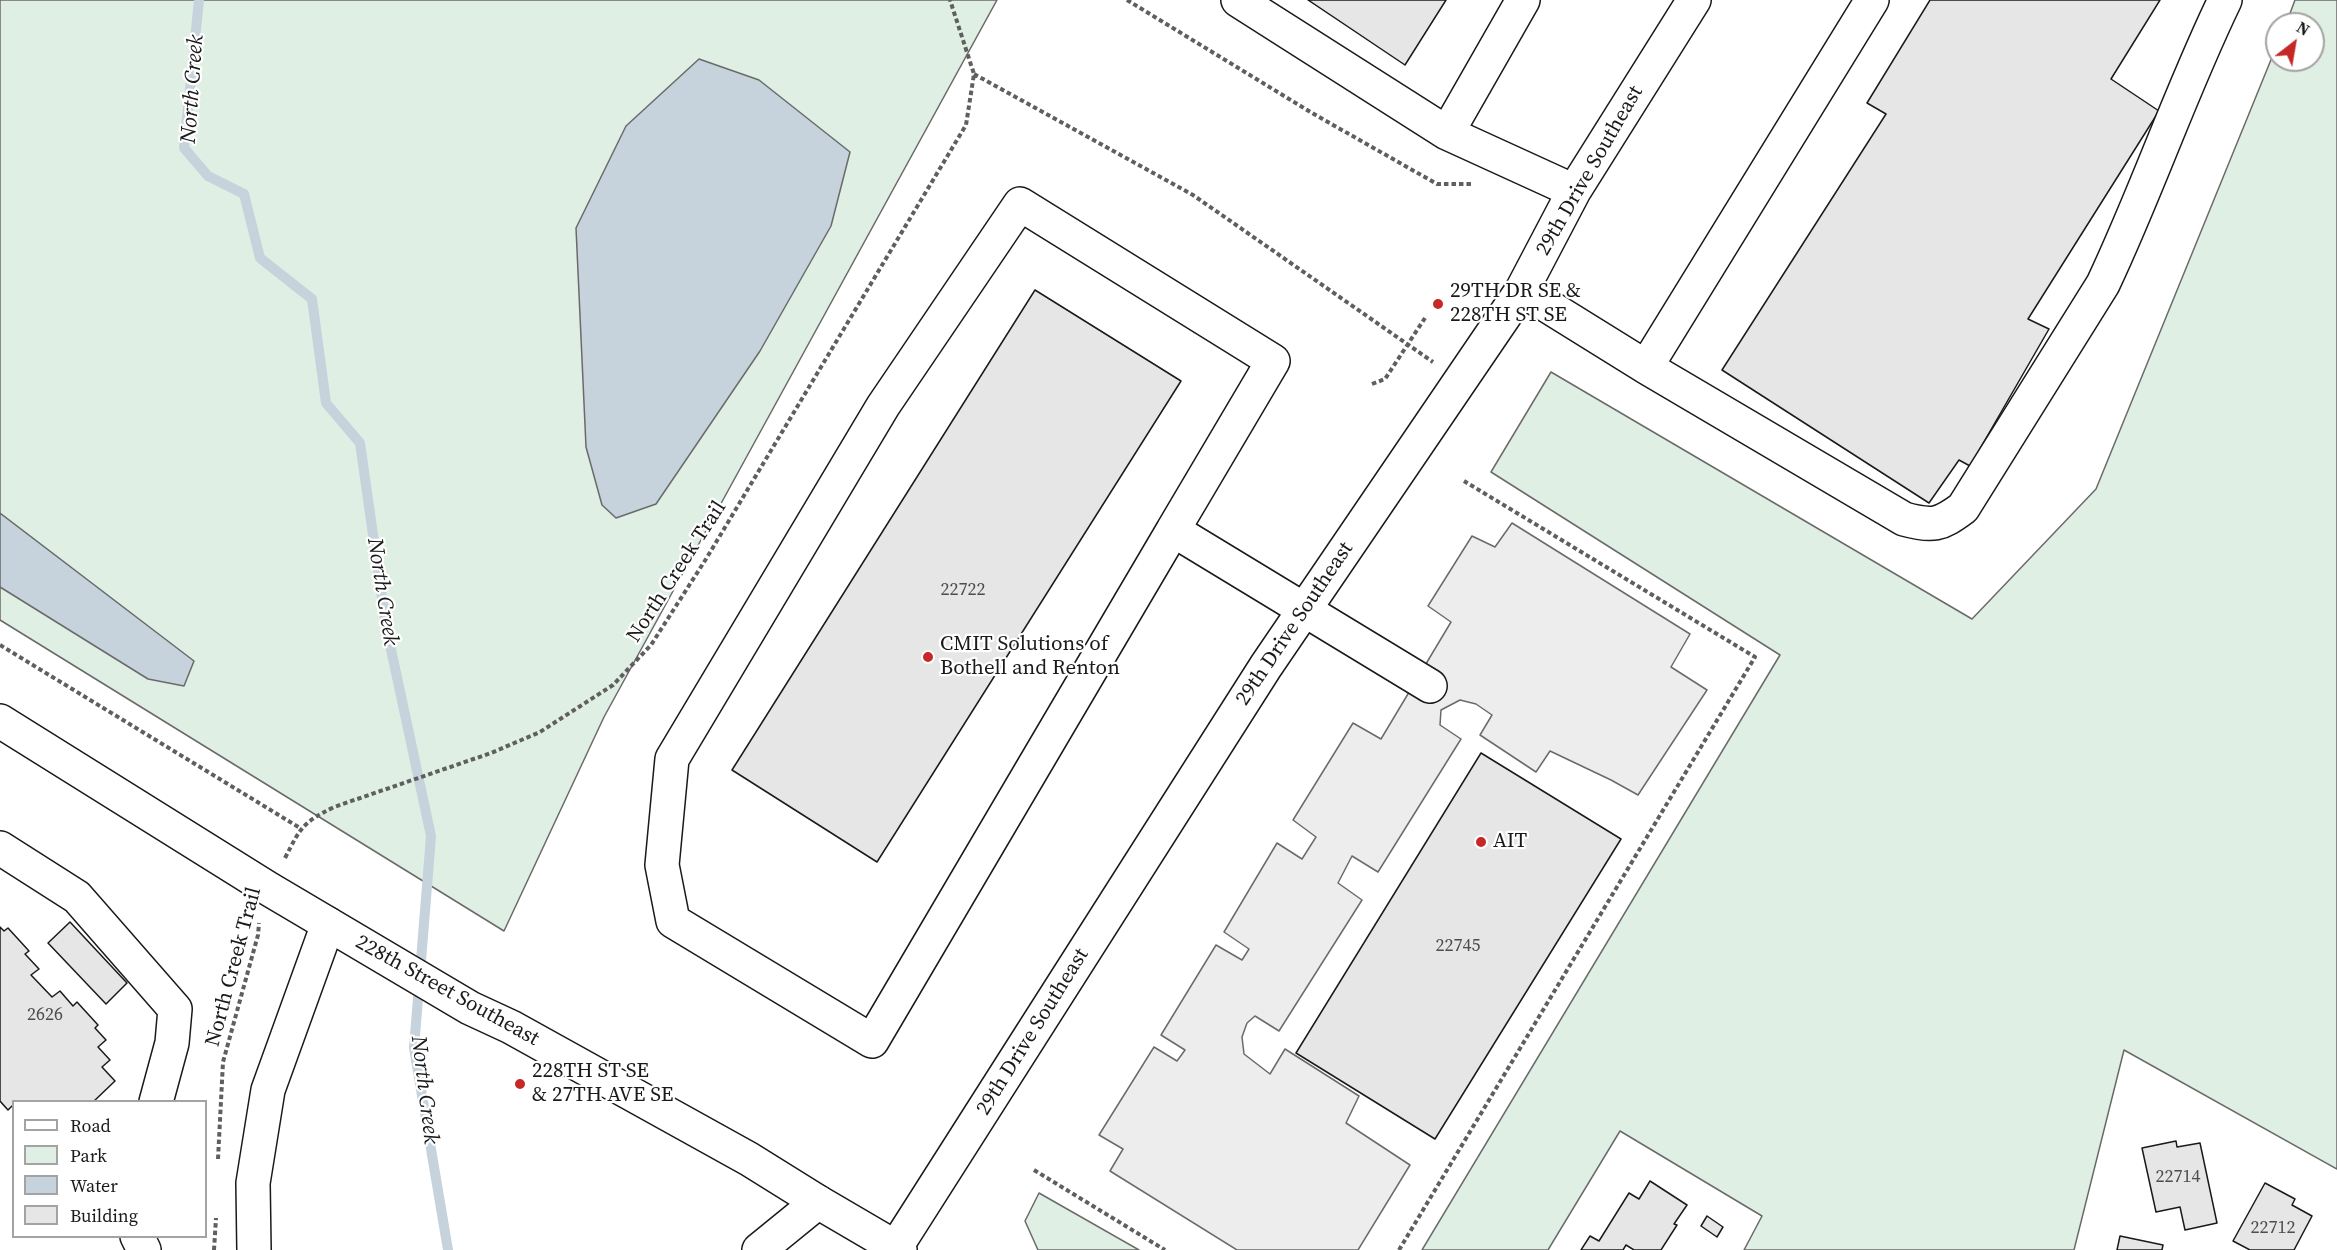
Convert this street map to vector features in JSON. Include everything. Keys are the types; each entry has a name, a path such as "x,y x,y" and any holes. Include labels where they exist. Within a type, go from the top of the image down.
{"street":[{"path":"1238,0 1447,133 1574,191"},
{"path":"1447,133 1523,0"},
{"name":"29th Drive Southeast","path":"898,1249 1259,676 1522,290 1574,191 1694,0"},
{"path":"1646,367 1872,0"},
{"path":"1522,290 1646,367 1904,519 1926,525 1944,522 1963,508 2103,284 2200,52 2225,0"},
{"path":"1020,204 1273,361 1173,530 873,1041 673,921 662,865 672,759 883,406 1020,204"},
{"path":"1173,530 1430,686"},
{"name":"228th Street Southeast","path":"0,721 269,889 470,1008 511,1027 738,1153 898,1249"},
{"path":"0,848 77,897 175,1009 172,1043 156,1100"},
{"path":"254,1250 253,1183 268,1090 328,924"},
{"path":"759,1250 818,1202"}],"path":[{"name":"North Creek Trail","path":"218,1168 223,1062 258,935 260,910 300,828 315,816 334,807 521,741 560,720 613,685 651,645 706,559 966,125 974,74 950,0"},
{"path":"1127,0 1311,113 1437,184 1477,184"},
{"path":"974,74 1193,195 1459,381"},
{"path":"1372,384 1385,379 1425,318"},
{"path":"1399,1250 1755,657 1464,481"},
{"path":"0,645 300,828"},
{"path":"1034,1170 1165,1250"},
{"path":"214,1250 216,1215"}],"green space":[{"path":"0,0 997,0 604,717 504,931 0,620"},
{"path":"2295,0 2337,0 2337,1169 2124,1050 2074,1250 1744,1250 1762,1216 1620,1131 1548,1250 1422,1250 1780,655 1491,472 1551,372 1972,619 2096,489 2266,72 2325,72 2325,12 2290,12"},
{"path":"1039,1193 1139,1250 1038,1250 1025,1221"}],"shaded area":[{"path":"1512,523 1690,634 1671,667 1707,690 1638,795 1550,751 1536,772 1480,735 1492,715 1476,704 1460,700 1441,710 1440,725 1461,739 1378,872 1352,856 1338,883 1362,900 1279,1031 1255,1016 1247,1023 1242,1037 1244,1054 1270,1074 1285,1049 1359,1096 1346,1123 1410,1165 1358,1250 1237,1250 1110,1171 1123,1149 1099,1135 1154,1047 1177,1061 1185,1050 1161,1035 1216,945 1242,960 1249,949 1224,932 1277,843 1302,859 1316,837 1293,820 1353,723 1381,739 1451,622 1428,606 1472,536 1495,547"}],"water":[{"path":"699,59 759,80 850,152 831,226 760,351 656,504 616,518 602,505 586,447 576,228 626,126"},
{"path":"0,513 194,661 184,686 148,679 0,587"}],"building":[{"path":"1308,0 1446,0 1405,65"},
{"path":"1930,0 2160,0 2111,79 2159,111 2028,319 2049,329 1970,466 1959,460 1929,503 1722,370 1886,114 1867,103"},
{"path":"1035,290 1181,381 877,862 732,770"},
{"path":"1481,753 1621,839 1435,1139 1296,1053"},
{"path":"70,922 127,983 106,1004 48,943"},
{"path":"0,927 4,931 8,928 29,951 25,954 39,969 31,975 52,997 60,991 73,1006 77,1002 98,1025 95,1028 106,1040 98,1047 110,1060 102,1067 115,1081 95,1100 12,1100 12,1106 8,1110 0,1101"},
{"path":"2176,1141 2177,1147 2200,1143 2217,1223 2185,1230 2180,1207 2156,1212 2142,1148"},
{"path":"1650,1181 1687,1205 1661,1250 1634,1250 1626,1245 1623,1250 1581,1250 1590,1236 1599,1241 1629,1193 1639,1199"},
{"path":"2265,1183 2295,1199 2292,1205 2312,1216 2294,1250 2250,1250 2233,1241"},
{"path":"1707,1216 1723,1227 1717,1237 1701,1226"},
{"path":"2120,1236 2163,1245 2162,1250 2117,1250"}],"waterway":[{"name":"North Creek","path":"199,0 184,148 208,176 244,194 260,258 312,299 326,403 360,443 386,626 431,836 414,1048 448,1250"}],"place":[{"name":"29TH DR SE & 228TH ST SE","path":"1438,304"},
{"name":"CMIT Solutions of Bothell and Renton","path":"928,657"},
{"name":"AIT","path":"1481,842"},
{"name":"228TH ST SE & 27TH AVE SE","path":"520,1084"}]}
